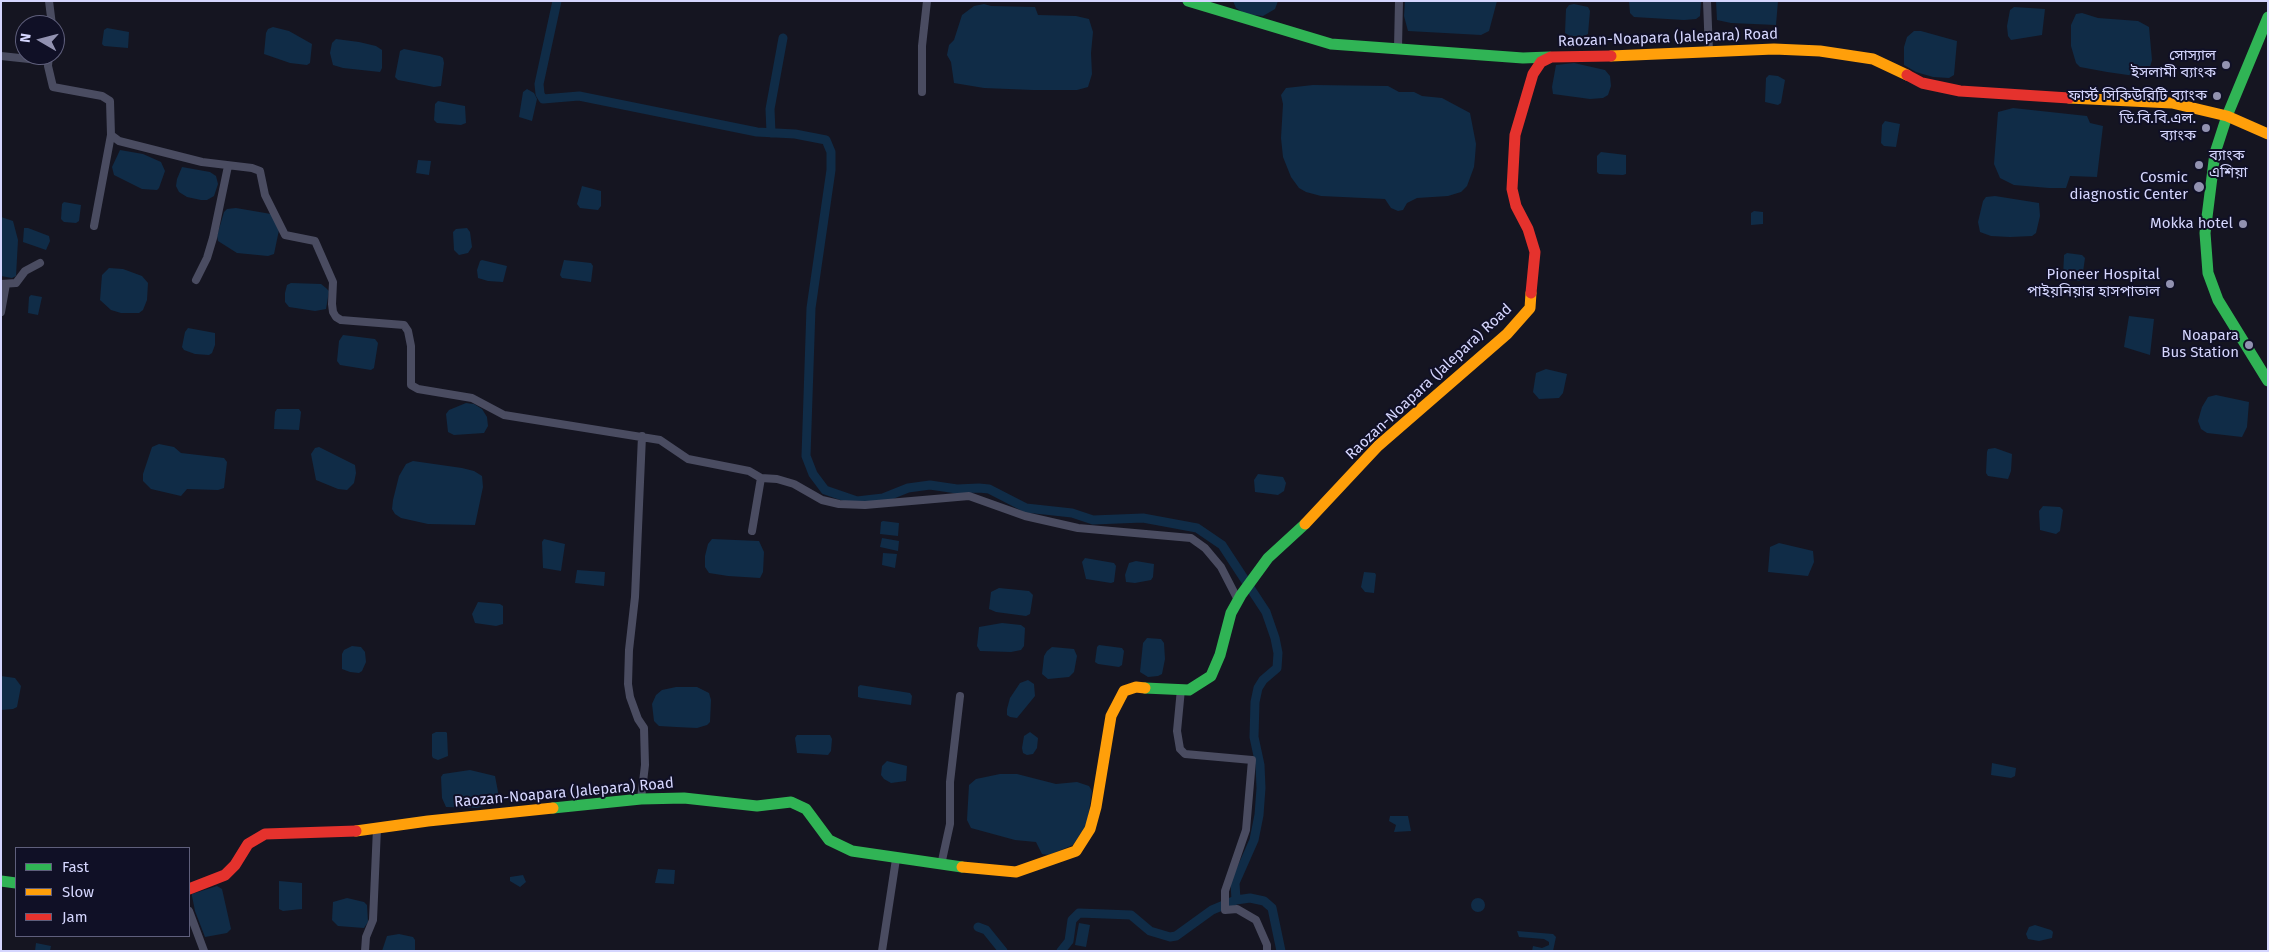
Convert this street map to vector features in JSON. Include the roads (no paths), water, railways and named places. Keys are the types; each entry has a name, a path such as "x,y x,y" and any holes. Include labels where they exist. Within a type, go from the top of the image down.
{"main road":[{"path":"1188,1 1218,6 1323,43 1523,58 1551,57"},
{"path":"2268,17 2227,116 2215,153 2205,220 2208,272 2218,300 2268,382"},
{"name":"Raozan-Noapara (Jalepara) Road","path":"190,889 225,875 235,865 248,844 260,836 350,832 522,810 641,799 684,798 757,806 791,802 806,809 823,834 838,845 852,851 940,865 1016,872 1076,851 1083,843 1092,822 1111,716 1117,701 1124,691 1136,686 1189,690 1211,676 1220,655 1231,613 1239,597 1280,546 1319,510 1378,446 1507,334 1530,308 1535,252 1528,229 1516,206 1512,189 1515,135 1533,74 1541,62 1551,57 1613,58 1774,49 1820,51 1873,59 1922,83 1960,91 2096,101 2152,101 2185,105 2227,116 2268,134"},
{"path":"1,881 15,883"}],"street":[{"path":"49,1 51,15"},
{"path":"922,92 922,46 927,1"},
{"path":"1398,48 1399,1"},
{"path":"1707,1 1709,52"},
{"path":"1,56 15,57"},
{"path":"49,65 53,87 102,96 110,102 110,135 94,226"},
{"path":"110,135 112,138 126,143 202,162 252,168 260,171 264,195 285,235 315,241 333,282 332,304 336,317 341,320 404,325 408,331 411,346 411,385 418,389 472,398 504,415 660,440 688,459 749,471 761,478 777,479 794,484 822,500 839,504 866,504 969,496 1025,516 1078,528 1191,538 1205,548 1221,567 1239,597"},
{"path":"196,280 207,258 213,238 228,166"},
{"path":"1,312 3,284 16,283 25,271 40,263"},
{"path":"641,799 645,765 644,728 630,697 628,684 629,650 635,597 642,436"},
{"path":"752,531 761,478"},
{"path":"1181,689 1177,732 1180,749 1185,754 1252,760 1246,830 1225,891 1225,910 1237,909 1256,920 1267,945 1267,951"},
{"path":"940,865 950,824 950,782 960,696"},
{"path":"365,951 366,938 373,920 377,828"},
{"path":"882,951 896,859"},
{"path":"190,914 204,951"}],"water":[{"path":"1233,1 1278,1 1275,9 1263,16 1245,14 1236,8"},
{"path":"1405,1 1497,1 1489,31 1481,35 1408,31 1404,16"},
{"path":"1629,1 1701,1 1700,16 1696,19 1684,20 1634,17 1630,13"},
{"path":"1716,1 1778,1 1776,25 1731,23 1717,20"},
{"path":"984,4 991,6 1035,7 1038,15 1076,16 1089,19 1093,32 1092,74 1088,87 1077,90 1033,90 984,88 954,83 951,62 947,55 949,45 954,40 962,15 974,6"},
{"path":"1574,4 1588,7 1590,11 1588,34 1584,36 1570,36 1565,33 1566,9 1569,5"},
{"path":"2014,7 2045,9 2042,35 2011,40 2008,36 2007,26 2010,10"},
{"path":"2082,13 2098,18 2138,21 2149,27 2152,60 2148,74 2135,76 2080,67 2076,63 2071,46 2071,25 2076,14"},
{"path":"273,27 289,31 312,44 310,63 307,65 290,63 264,54 266,33 268,29"},
{"path":"107,28 129,32 128,48 104,46 102,44 104,30"},
{"path":"1914,31 1921,31 1957,41 1954,75 1949,78 1933,77 1916,72 1904,65 1904,47 1907,37"},
{"path":"336,39 376,46 382,50 382,68 380,72 333,65 330,53 332,43"},
{"path":"404,49 443,58 441,86 434,87 398,80 395,77 400,51"},
{"path":"1574,63 1605,70 1610,76 1611,86 1608,95 1603,98 1590,99 1553,94 1552,87 1556,65"},
{"path":"1769,75 1778,76 1785,80 1781,103 1778,105 1765,102 1766,78"},
{"path":"1313,85 1388,86 1399,92 1414,92 1422,96 1442,98 1470,113 1476,144 1474,167 1467,186 1461,192 1448,196 1417,198 1407,203 1403,210 1398,211 1391,208 1385,199 1321,196 1299,188 1291,177 1283,157 1281,138 1283,104 1281,95 1286,88"},
{"path":"527,89 534,93 537,99 532,121 519,117 523,92"},
{"path":"438,101 465,106 466,123 461,125 437,123 434,120 435,104"},
{"path":"2013,108 2087,116 2090,123 2103,126 2097,177 2070,176 2066,188 2014,185 2000,178 1994,164 1998,112"},
{"path":"1885,121 1900,124 1896,147 1884,146 1881,143 1882,125"},
{"path":"120,150 143,154 161,162 165,171 157,190 142,189 114,175 112,167"},
{"path":"1601,152 1626,155 1626,174 1599,174 1597,172 1597,156"},
{"path":"418,160 431,161 429,175 416,173"},
{"path":"182,167 210,172 216,176 218,184 214,196 207,200 201,200 187,197 179,192 176,186"},
{"path":"582,186 601,191 601,206 598,210 580,208 577,204"},
{"path":"1995,196 2039,203 2040,216 2036,233 2032,236 2010,237 1991,236 1980,232 1978,222 1983,201 1986,197"},
{"path":"64,202 81,205 79,221 76,223 64,222 61,219 62,204"},
{"path":"236,208 271,214 279,230 274,254 268,256 237,253 218,241 217,236 224,212 227,209"},
{"path":"1754,211 1763,212 1763,224 1751,225 1751,213"},
{"path":"1,217 13,221 18,240 16,276 12,278 1,276"},
{"path":"24,228 49,236 50,241 46,250 23,242"},
{"path":"467,228 470,232 472,247 468,253 459,255 454,250 453,232 456,229"},
{"path":"2067,253 2082,255 2085,258 2082,279 2080,281 2063,278 2064,255"},
{"path":"482,260 507,266 503,282 478,278 477,270"},
{"path":"564,260 591,263 593,266 591,282 562,278 560,275"},
{"path":"109,268 123,269 142,276 148,283 147,300 143,310 139,313 121,313 111,310 100,300 102,275"},
{"path":"291,283 321,284 329,291 326,309 315,311 289,307 285,302 285,293 287,285"},
{"path":"31,295 42,297 38,315 28,313 29,297"},
{"path":"2129,316 2154,319 2150,355 2124,347"},
{"path":"188,328 215,333 215,345 212,353 209,355 195,354 184,350 182,347 185,332"},
{"path":"343,335 375,339 378,343 374,368 371,370 340,365 337,361 339,341"},
{"path":"1546,369 1567,374 1563,393 1559,398 1539,399 1533,392 1536,373"},
{"path":"2216,395 2249,402 2247,427 2242,437 2207,433 2201,429 2198,421 2202,407 2208,397"},
{"path":"466,403 474,404 482,409 487,417 488,426 484,433 454,435 448,432 446,414 449,410"},
{"path":"277,409 299,409 301,412 299,430 274,429 275,412"},
{"path":"159,444 174,447 181,453 224,458 227,462 224,488 218,490 187,489 181,496 151,489 143,481 143,474 152,447"},
{"path":"319,447 355,465 354,483 347,490 338,489 316,480 311,454 315,448"},
{"path":"1995,448 2012,454 2011,471 2008,479 1988,476 1986,473 1988,449"},
{"path":"413,461 462,468 474,471 482,476 483,487 475,525 428,524 401,518 395,514 392,509 399,476 406,464"},
{"path":"1258,474 1283,477 1286,483 1284,491 1278,495 1255,492 1254,480"},
{"path":"2043,506 2060,507 2063,510 2060,531 2056,534 2040,530 2039,511"},
{"path":"881,522 899,523 898,536 880,534"},
{"path":"882,538 899,541 898,551 880,547"},
{"path":"544,539 565,544 561,571 543,568 542,542"},
{"path":"712,539 759,541 764,552 763,572 760,578 709,573 705,567 705,556 708,544"},
{"path":"1779,543 1813,551 1814,562 1808,576 1768,572 1770,547"},
{"path":"883,553 897,554 895,568 882,565"},
{"path":"1085,558 1114,563 1116,566 1114,582 1086,579 1082,562"},
{"path":"1136,561 1154,564 1151,580 1135,583 1126,582 1125,575 1129,563"},
{"path":"577,570 605,572 604,586 575,583"},
{"path":"1364,572 1375,573 1376,575 1374,593 1365,592 1361,587"},
{"path":"999,588 1029,591 1033,595 1030,614 1026,616 996,612 989,609 991,592"},
{"path":"478,602 500,604 503,606 503,624 496,626 475,623 472,614"},
{"path":"1002,623 1021,625 1025,628 1024,646 1021,650 1011,652 980,651 977,646 979,627"},
{"path":"1147,638 1161,639 1164,643 1165,659 1162,674 1158,676 1148,677 1140,672 1143,643"},
{"path":"1099,645 1122,648 1124,651 1122,665 1119,667 1095,662"},
{"path":"352,646 361,647 365,652 366,662 359,673 342,669 342,654 344,650"},
{"path":"1052,647 1074,649 1077,656 1074,672 1069,677 1048,679 1042,674 1044,656"},
{"path":"1,676 15,678 21,686 17,707 13,709 1,710"},
{"path":"1028,680 1034,684 1035,696 1017,718 1010,717 1007,715 1007,709 1010,698 1020,683"},
{"path":"860,685 910,693 912,696 911,705 858,697 858,687"},
{"path":"676,687 697,687 709,693 711,700 710,722 707,725 697,728 659,726 654,721 652,704 656,695 662,690"},
{"path":"446,732 448,756 438,760 432,756 432,734"},
{"path":"1030,732 1038,738 1037,748 1033,754 1027,755 1023,753 1022,748 1024,736"},
{"path":"797,735 830,735 832,739 831,751 828,755 797,753 795,738"},
{"path":"887,761 907,766 906,781 891,783 884,779 881,775 882,766"},
{"path":"1992,763 2016,768 2015,776 2011,778 1991,775"},
{"path":"470,770 495,776 499,797 497,803 477,808 446,807 442,798 441,777 443,774"},
{"path":"1000,774 1017,774 1056,784 1077,782 1089,786 1092,791 1087,824 1073,845 1049,855 1042,854 1036,842 1015,840 971,828 967,820 969,785 976,779"},
{"path":"1390,816 1408,816 1411,831 1394,832 1396,825 1389,821"},
{"path":"658,869 675,870 674,884 655,883"},
{"path":"523,875 526,882 520,887 510,881 510,877"},
{"path":"279,881 302,883 302,909 283,911 279,909"},
{"path":"217,886 222,889 231,929 227,933 205,937 195,911 192,894"},
{"path":"347,898 364,902 367,905 368,922 364,928 338,926 332,920 333,902"},
{"path":"1475,898 1481,898 1485,905 1481,912 1475,912 1471,908 1471,902"},
{"path":"1079,923 1090,925 1086,947 1075,945"},
{"path":"2035,925 2051,930 2053,932 2052,938 2039,941 2028,939 2026,934 2029,927"},
{"path":"1517,931 1553,934 1556,937 1553,951 1532,951 1533,946 1542,948 1549,945 1549,942 1544,939 1519,937"},
{"path":"399,934 413,937 415,940 415,951 382,951 387,936"},
{"path":"36,943 51,946 50,951 35,951"}],"waterway":[{"path":"557,1 539,84 540,94 543,99 579,96 757,132 795,134 826,140 831,152 831,170 811,308 806,456 813,474 825,490 857,501 883,498 908,488 930,485 957,489 989,489 1026,508 1072,513 1093,520 1143,518 1197,528 1222,545 1266,612 1278,653 1277,668 1263,680 1258,688 1255,702 1254,737 1260,765 1261,788 1259,815 1254,840 1235,883 1236,900"},
{"path":"771,133 770,109 783,38"},
{"path":"1061,951 1069,941 1072,920 1079,913 1131,915 1150,931 1170,937 1176,936 1212,910 1236,900 1250,898 1264,901 1272,908 1281,951"},
{"path":"978,927 986,930 1003,951"}],"place":[{"name":"সোস্যাল ইসলামী ব্যাংক","path":"2226,65"},
{"name":"ফার্স্ট সিকিউরিটি ব্যাংক","path":"2217,96"},
{"name":"ডি.বি.বি.এল. ব্যাংক","path":"2206,128"},
{"name":"ব্যাংক এশিয়া","path":"2199,165"},
{"name":"Cosmic diagnostic Center","path":"2199,187"},
{"name":"Mokka hotel","path":"2243,224"},
{"name":"Pioneer Hospital পাইয়নিয়ার হাসপাতাল","path":"2170,284"},
{"name":"Noapara Bus Station","path":"2249,345"}]}
